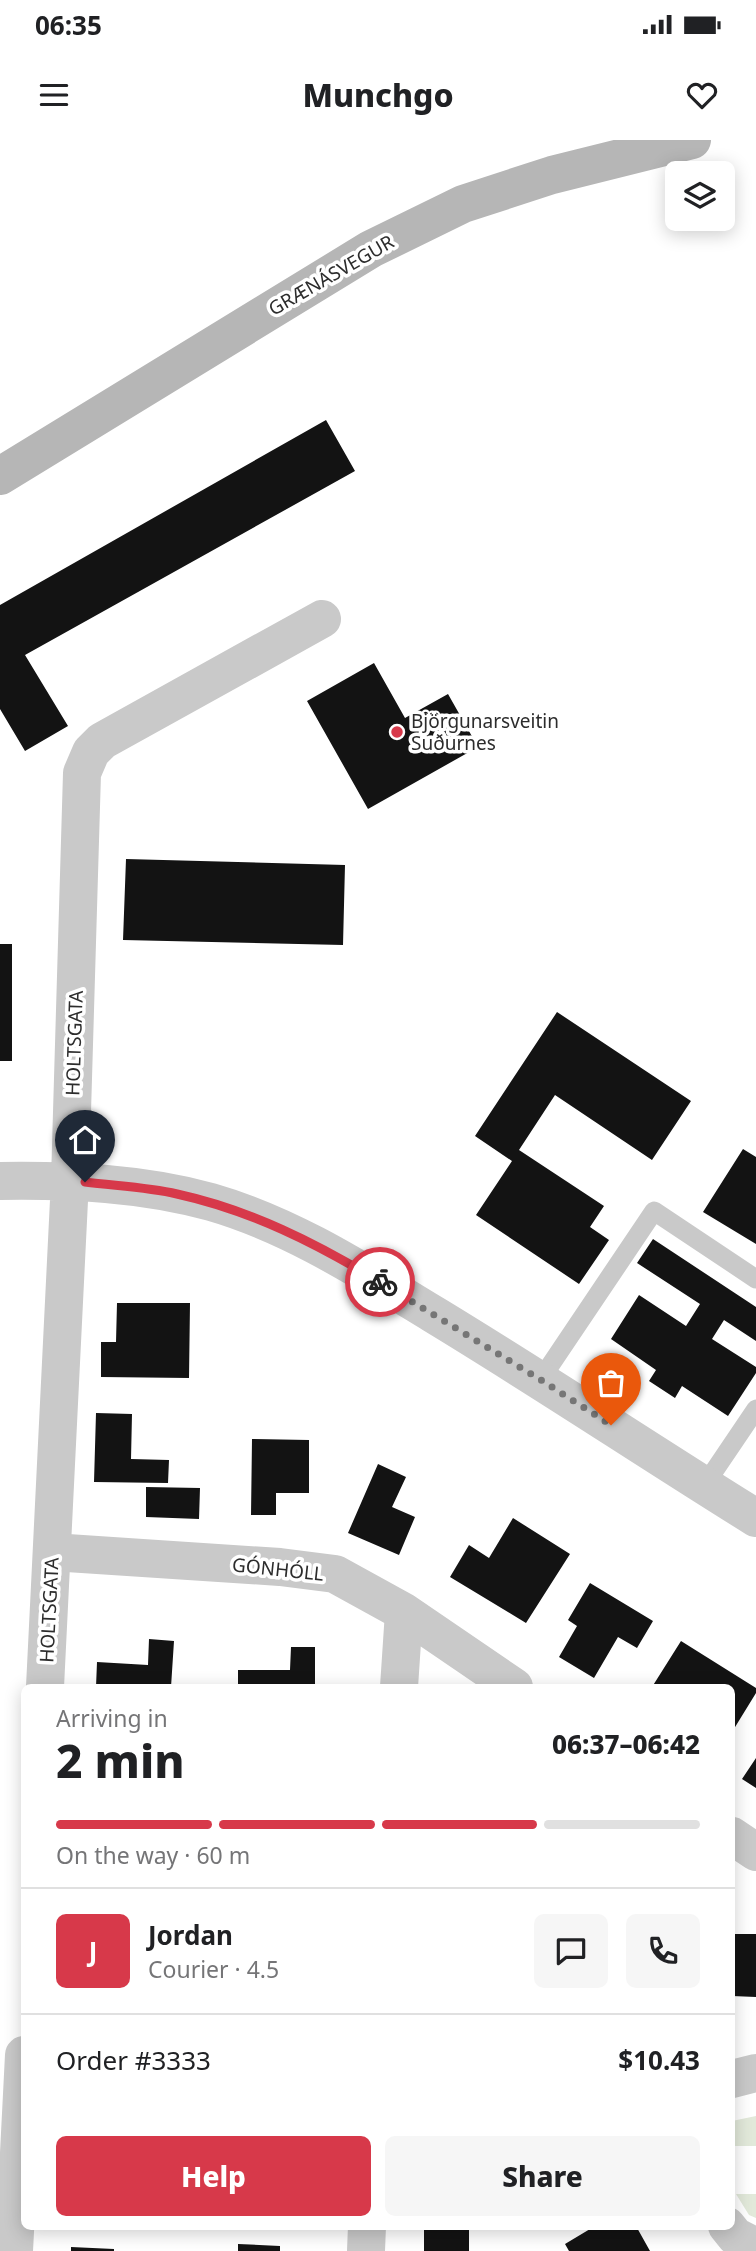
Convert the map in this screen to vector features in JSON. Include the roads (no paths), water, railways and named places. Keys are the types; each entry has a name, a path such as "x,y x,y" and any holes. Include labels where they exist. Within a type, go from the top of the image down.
{"street":[{"name":"GRÆNÁSVEGUR","path":"0,476 371,249 440,215 463,204 552,175 692,140"},
{"name":"HOLTSGATA","path":"45,1684 71,1181 82,773 91,752 102,741 322,619"},
{"path":"0,1181 71,1181 175,1194 250,1215 288,1231 363,1271 541,1380 756,1518"},
{"name":"GÓNHÓLL","path":"52,1552 280,1567 335,1574 404,1612 510,1684"},
{"path":"399,1684 404,1612"},
{"path":"735,1838 756,1852"},
{"path":"735,2079 756,2073"},
{"path":"14,2251 21,2114"},
{"path":"366,2251 367,2230"},
{"path":"730,2230 735,2236 756,2247"}],"lane":[{"path":"541,1380 654,1211 756,1279"},
{"path":"704,1486 756,1409"}],"place":[{"name":"Björgunarsveitin Suðurnes","path":"397,732"}]}
